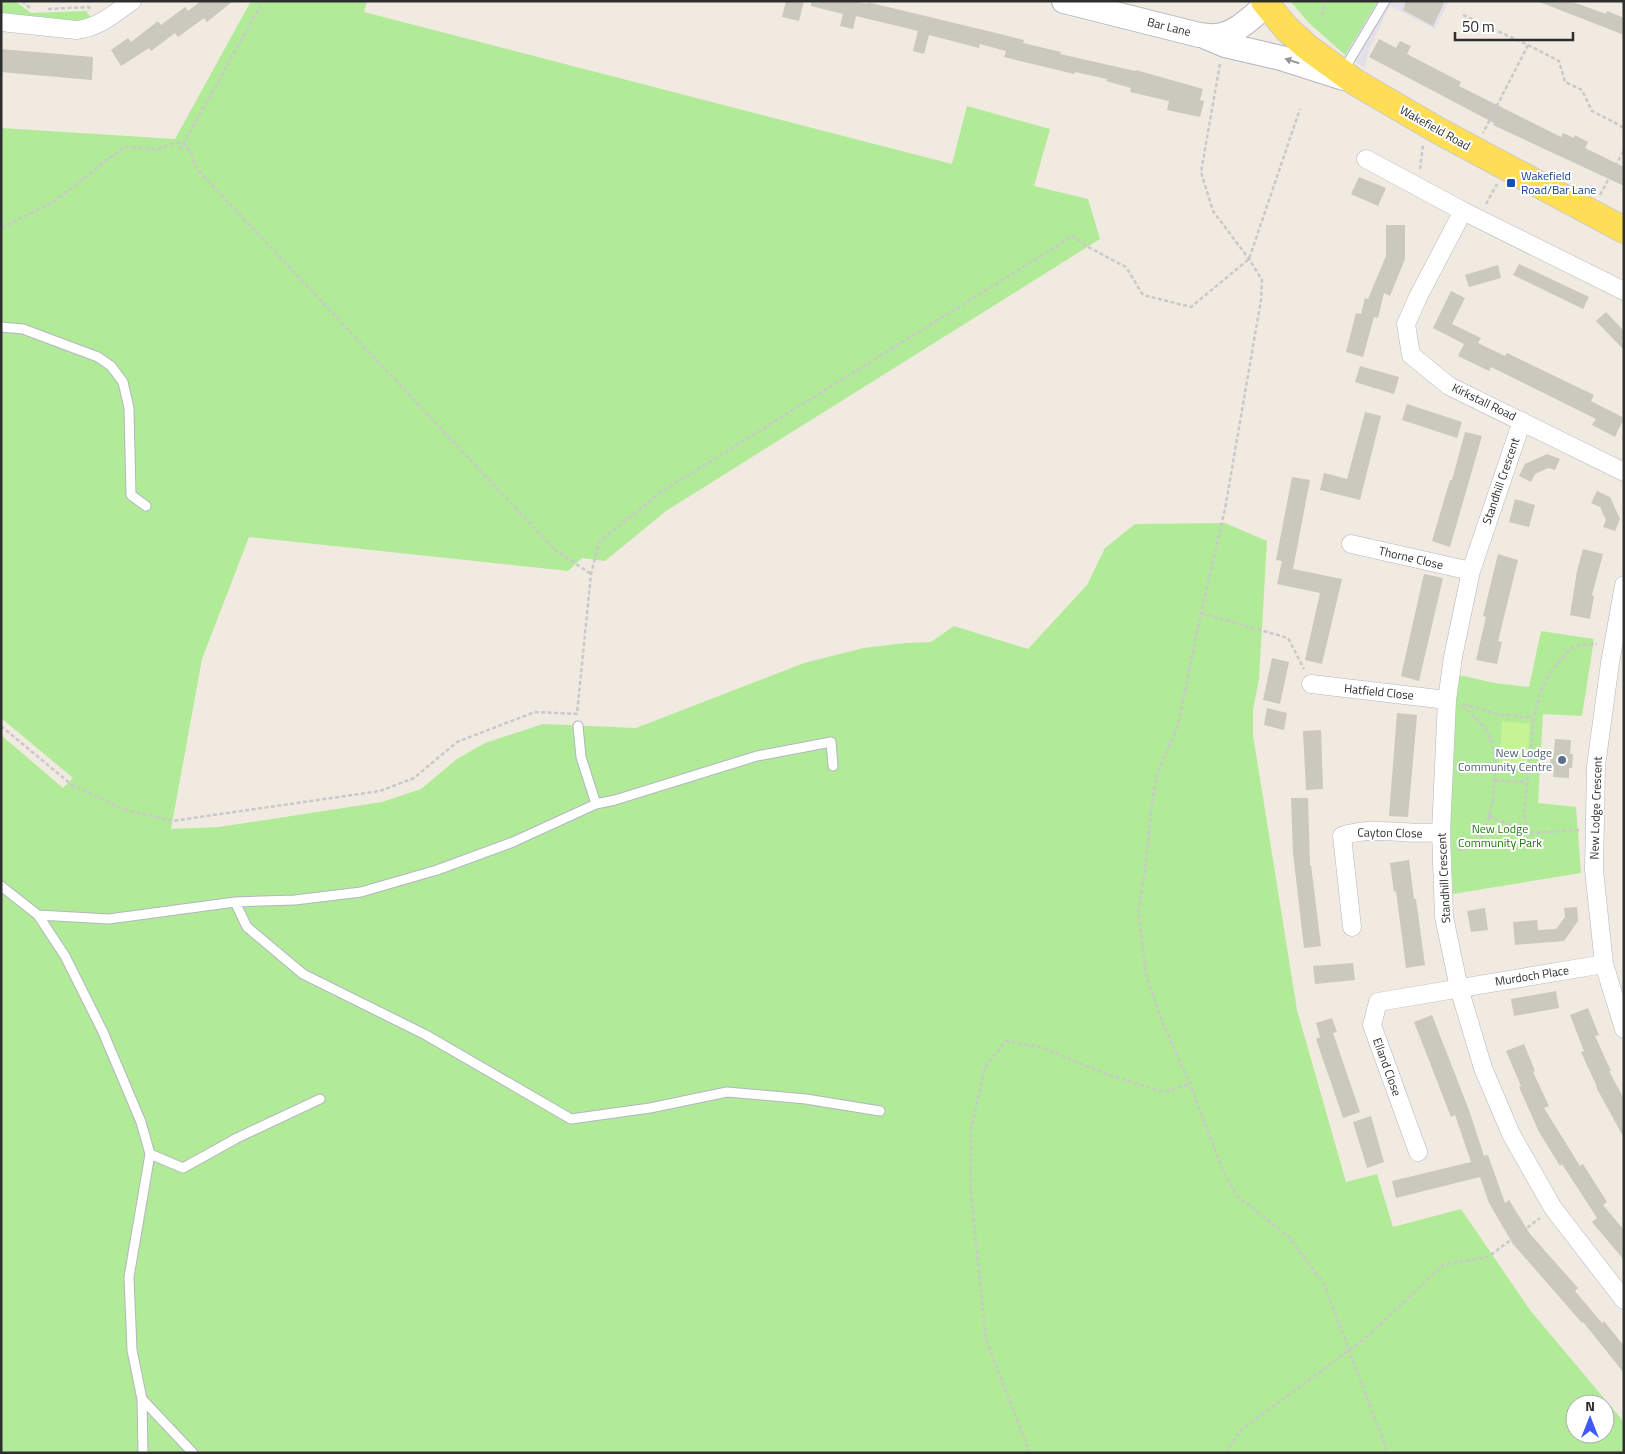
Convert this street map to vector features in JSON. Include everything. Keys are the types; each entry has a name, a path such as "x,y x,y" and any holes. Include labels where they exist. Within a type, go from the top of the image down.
{"main road":[{"name":"Bar Lane","path":"1064,1 1199,35 1216,36 1228,34 1250,20 1265,3"},
{"name":"Wakefield Road","path":"1265,3 1286,28 1349,78 1426,123 1624,230"},
{"path":"1199,35 1225,45 1281,58 1349,78"}],"street":[{"path":"1,22 76,30 88,29 132,1"},
{"path":"1366,159 1624,291"},
{"name":"Kirkstall Road","path":"1471,214 1418,297 1406,324 1411,356 1449,386 1624,472"},
{"name":"Standhill Crescent","path":"1522,421 1471,571 1453,657 1441,832 1444,917 1459,988 1483,1068 1511,1134 1553,1208 1624,1300"},
{"name":"Thorne Close","path":"1352,544 1471,571"},
{"name":"New Lodge Crescent","path":"1624,585 1613,646 1596,766 1594,870 1604,964 1624,1028"},
{"name":"Hatfield Close","path":"1312,684 1451,701"},
{"name":"Cayton Close","path":"1352,927 1342,836 1356,831 1426,834 1441,832"},
{"name":"Murdoch Place","path":"1459,988 1604,964"},
{"name":"Elland Close","path":"1418,1152 1372,1025 1378,1002 1459,988"}],"lane":[{"path":"1349,78 1384,1"},
{"path":"1,327 23,329 98,357 111,366 123,382 129,408 131,495 146,506"},
{"path":"578,726 581,758 596,804"},
{"path":"38,915 109,919 235,902 295,900 361,892 437,870 513,842 596,804 615,800 756,756 831,742 832,766"},
{"path":"1,886 38,915 65,956 103,1032 141,1122 150,1154 129,1277 132,1350 142,1399 143,1453"},
{"path":"235,902 247,927 303,974 426,1035 571,1119 650,1108 727,1092 806,1099 880,1111"},
{"path":"150,1154 183,1168 237,1138 320,1099"},
{"path":"142,1399 193,1453"}],"path":[{"path":"22,1 34,10"},
{"path":"180,150 262,1"},
{"path":"1322,16 1326,1"},
{"path":"43,9 89,7 97,24"},
{"path":"1463,15 1559,61 1564,82 1582,90 1592,111 1621,126 1624,130"},
{"path":"1225,45 1201,172 1213,211 1249,259 1262,280 1261,300 1225,509 1178,725 1157,774 1138,911 1146,974 1161,1019 1190,1084 1223,1171 1237,1196 1288,1236 1324,1284 1388,1453"},
{"path":"1475,150 1528,45"},
{"path":"1,726 72,785 123,809 172,821 380,791 414,778 457,742 474,735 535,712 577,714 591,574 599,542 661,492 1073,236 1126,267 1142,295 1191,307 1249,259 1300,109"},
{"path":"1418,186 1426,123"},
{"path":"1,228 52,204 124,147 158,149 174,143 183,143 190,151 197,169 555,550 591,574"},
{"path":"1591,212 1624,150"},
{"path":"1471,214 1506,167"},
{"path":"1201,613 1288,638 1312,684"},
{"path":"1528,833 1524,813 1534,717 1541,690 1552,670 1570,649 1580,645 1593,644 1613,646"},
{"path":"1451,701 1501,715 1534,717"},
{"path":"1441,851 1464,850 1474,845 1480,838 1489,816 1496,761 1490,737 1473,714 1451,701"},
{"path":"1494,780 1528,782"},
{"path":"1489,816 1528,833 1595,830"},
{"path":"1030,1453 986,1340 971,1195 971,1129 985,1067 1006,1041 1041,1047 1106,1074 1164,1092 1190,1084"},
{"path":"1226,1453 1240,1431 1368,1336 1443,1265 1488,1257 1553,1208"}],"shaded area":[{"path":"1378,1 1449,1 1435,29 1390,6 1370,47 1365,68 1345,55"}],"green space":[{"path":"1,1 15,1 31,13 86,11 92,19 83,22 1,14"},
{"path":"251,1 367,1 364,12 952,164 967,106 1050,129 1034,186 1088,199 1100,239 666,511 605,561 582,558 568,571 249,537 202,659 171,829 219,827 382,802 421,789 457,759 485,743 543,724 636,728 804,663 864,648 931,642 954,626 1028,649 1087,585 1105,548 1135,524 1225,523 1267,541 1259,679 1253,710 1253,735 1297,1010 1346,1182 1377,1174 1393,1227 1461,1209 1530,1310 1600,1394 1565,1394 1565,1444 1615,1444 1615,1411 1624,1422 1624,1453 2,1453 1,735 63,788 73,778 1,718 1,128 175,139"},
{"path":"1290,1 1378,1 1345,55 1309,23"},
{"name":"New Lodge Community Park","path":"1541,631 1594,639 1582,716 1543,714 1538,803 1576,807 1581,873 1453,894 1451,784 1453,729 1459,675 1495,683 1529,687"},
{"path":"1502,721 1530,724 1527,769 1499,767"}],"building":[{"path":"201,1 233,1 207,22 204,18 178,37 175,33 151,51 149,48 121,66 111,50 128,38 131,42 158,21 161,25 185,7 188,11"},
{"path":"786,1 804,1 799,21 782,17"},
{"path":"811,1 856,1 867,4 867,2 1024,40 1023,43 1061,52 1060,54 1136,70 1203,89 1200,100 1204,101 1200,117 1167,110 1169,101 1130,92 1131,88 1106,81 1107,79 1075,72 1074,74 1004,57 1006,51 980,44 979,48 929,35 924,54 913,51 918,31 856,16 853,29 840,26 843,14 811,6"},
{"path":"1406,1 1445,1 1433,26 1403,10"},
{"path":"1537,1 1570,1 1606,14 1607,11 1624,18 1624,35"},
{"path":"1379,39 1396,48 1400,41 1411,46 1407,54 1461,82 1459,86 1561,137 1563,133 1574,138 1575,135 1588,142 1585,148 1624,167 1624,186 1493,125 1494,123 1369,57"},
{"path":"1,49 93,57 92,80 1,72"},
{"path":"1359,177 1386,188 1378,206 1351,194"},
{"path":"1386,225 1405,225 1405,259 1390,296 1384,293 1378,318 1374,317 1363,357 1346,352 1356,313 1361,314 1365,298 1368,299 1386,256"},
{"path":"1519,264 1589,297 1583,309 1513,275"},
{"path":"1498,265 1501,278 1469,287 1465,275"},
{"path":"1451,291 1465,298 1452,324 1481,338 1478,343 1505,356 1507,353 1594,395 1591,401 1624,418 1615,437 1592,425 1596,419 1491,367 1489,371 1458,356 1464,344 1433,328"},
{"path":"1606,312 1624,331 1624,350 1596,321"},
{"path":"1360,366 1399,377 1394,394 1355,382"},
{"path":"1407,404 1462,422 1457,438 1402,420"},
{"path":"1365,412 1381,416 1360,500 1320,490 1324,473 1347,479"},
{"path":"1465,432 1482,436 1450,547 1432,541"},
{"path":"1547,454 1560,459 1555,470 1548,468 1535,474 1531,482 1519,476 1525,464"},
{"path":"1292,477 1310,480 1293,569 1342,579 1322,664 1305,660 1320,593 1277,584 1282,561 1276,560"},
{"path":"1597,491 1610,497 1620,519 1615,531 1603,527 1606,520 1600,507 1591,503"},
{"path":"1515,499 1535,505 1529,527 1509,522"},
{"path":"1583,549 1603,554 1592,595 1594,596 1590,619 1570,615 1577,571"},
{"path":"1498,554 1518,560 1498,641 1502,642 1497,664 1476,660 1486,617 1483,616"},
{"path":"1424,574 1443,578 1419,681 1401,676"},
{"path":"1272,658 1289,662 1280,704 1263,700"},
{"path":"1267,708 1287,713 1284,730 1264,725"},
{"path":"1397,713 1417,715 1408,817 1389,816"},
{"path":"1321,730 1323,789 1306,790 1303,731"},
{"name":"New Lodge Community Centre","path":"1555,739 1571,740 1570,754 1573,754 1572,768 1569,768 1569,778 1553,777 1554,767 1550,767"},
{"path":"1291,798 1308,798 1310,865 1321,946 1304,948 1293,853"},
{"path":"1409,860 1425,965 1406,968 1396,891 1394,892 1390,863"},
{"path":"1577,907 1578,921 1564,941 1515,945 1513,922 1537,920 1538,930 1556,929 1565,917 1564,908"},
{"path":"1485,908 1488,930 1471,932 1467,911"},
{"path":"1353,963 1355,980 1315,984 1313,966"},
{"path":"1556,991 1559,1008 1514,1016 1511,999"},
{"path":"1588,1008 1599,1035 1595,1036 1611,1071 1609,1071 1624,1099 1624,1138 1596,1087 1581,1052 1584,1051 1570,1015"},
{"path":"1432,1015 1469,1110 1484,1156 1488,1155 1505,1203 1509,1200 1530,1234 1578,1288 1575,1291 1602,1323 1604,1321 1624,1346 1624,1373 1583,1322 1513,1244 1489,1203 1480,1177 1396,1198 1392,1181 1471,1162 1455,1115 1451,1117 1414,1022"},
{"path":"1332,1018 1337,1032 1333,1033 1360,1112 1343,1118 1316,1039 1320,1037 1316,1023"},
{"path":"1524,1044 1535,1071 1533,1072 1549,1106 1544,1108 1580,1166 1583,1164 1607,1202 1603,1205 1624,1230 1624,1260 1592,1222 1597,1218 1562,1164 1560,1166 1539,1132 1519,1087 1521,1086 1506,1051"},
{"path":"1371,1116 1384,1162 1367,1168 1353,1122"}],"place":[{"name":"Wakefield Road/Bar Lane","path":"1511,183"},
{"name":"New Lodge Community Centre","path":"1562,760"}]}
